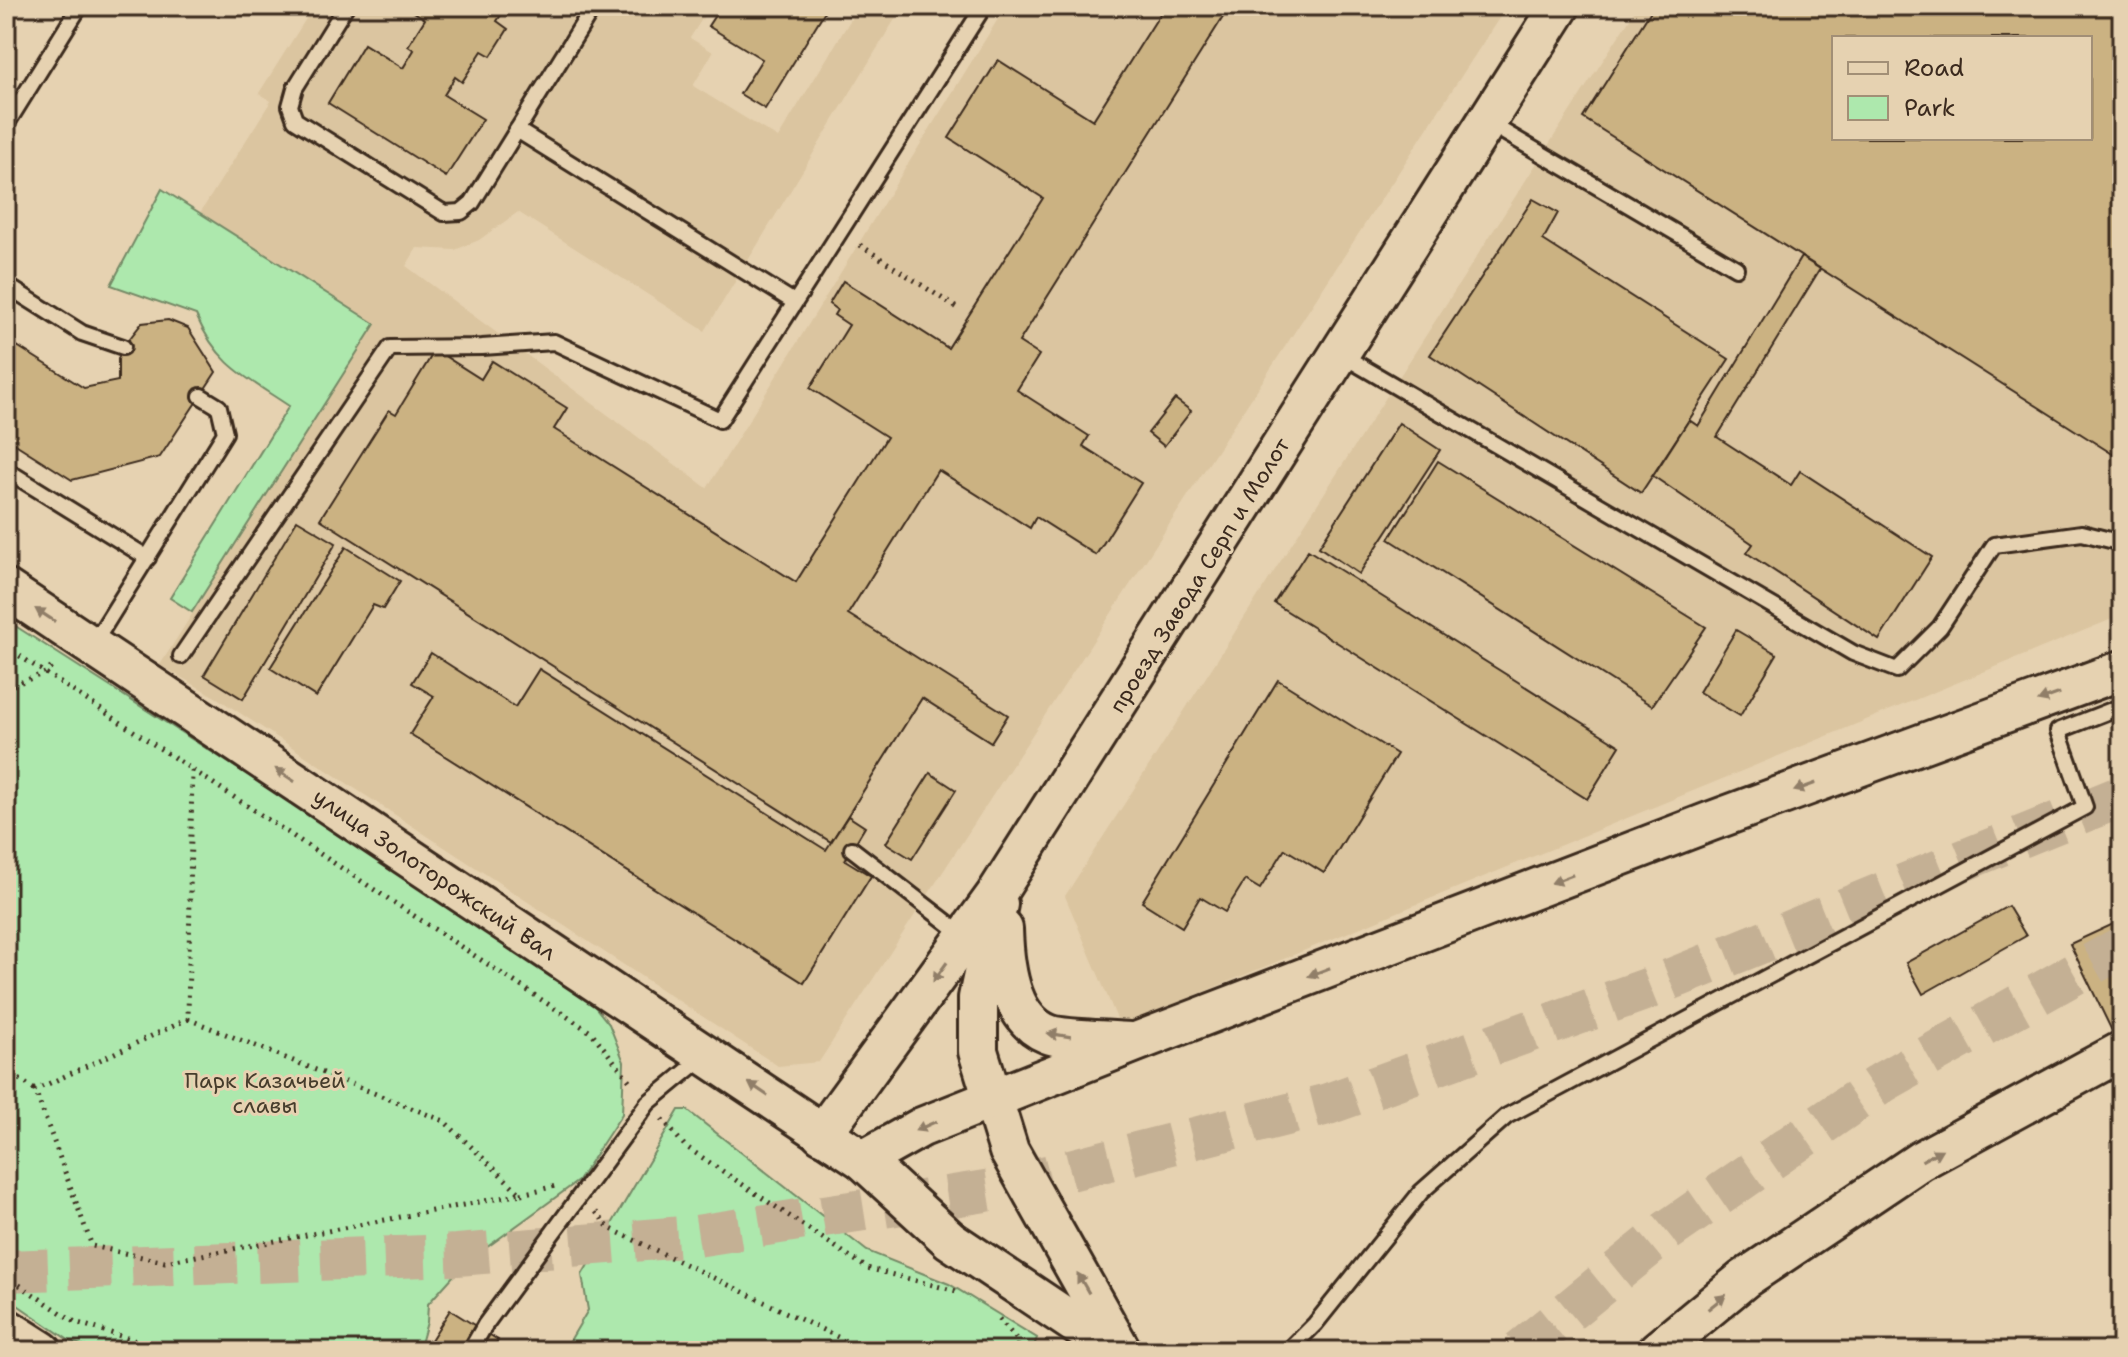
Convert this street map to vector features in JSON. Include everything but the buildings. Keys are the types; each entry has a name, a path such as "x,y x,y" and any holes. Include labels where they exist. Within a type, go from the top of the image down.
{"street":[{"name":"проезд Завода Серп и Молот","path":"822,1134 1001,885 1560,6"},
{"name":"улица Золоторожский Вал","path":"6,589 863,1160 950,1240 1119,1351"},
{"path":"863,1160 922,1127 1136,1042 1709,822 2122,670"},
{"path":"1001,885 1008,975 1023,1014 1048,1035 1136,1042"},
{"path":"1001,885 978,998 978,1051 1009,1151 1119,1351"},
{"path":"1657,1351 1744,1279 1920,1161 2122,1051"},
{"path":"1042,1301 1069,1335 1077,1351"},
{"path":"6,1328 42,1351"}],"lane":[{"path":"6,125 80,6"},
{"path":"346,6 295,88 290,106 295,120 444,213 461,212 472,203 594,6"},
{"path":"181,656 390,348 554,342 720,420 984,6"},
{"path":"1487,121 1736,268"},
{"path":"517,130 794,302"},
{"path":"6,285 82,333 123,347"},
{"path":"1339,354 1853,653 1897,670 1940,627 1994,545 2082,533 2122,543"},
{"path":"92,646 225,433 219,407 201,396"},
{"path":"6,470 148,558"},
{"path":"1288,1351 1315,1324 1421,1192 1507,1116 2085,807 2058,731 2122,706"},
{"path":"852,849 966,937"},
{"path":"470,1351 485,1325 648,1103 707,1054"}],"path":[{"path":"839,232 957,308"},
{"path":"6,647 592,1033 623,1074"},
{"path":"6,688 45,673"},
{"path":"188,1019 192,770"},
{"path":"35,1090 188,1019 444,1121 521,1194"},
{"path":"6,1070 35,1090 92,1246 165,1262 578,1181 582,1195 609,1228 867,1351"},
{"path":"648,1103 685,1146 867,1268 967,1294"},
{"path":"6,1276 75,1322 169,1351"},
{"path":"991,1309 1018,1341 1017,1351"}],"shaded area":[{"path":"314,6 698,6 707,11 690,38 713,52 693,86 778,138 859,6 903,6 705,331 518,212 479,240 455,250 417,248 406,266 707,488 1006,6 1504,6 1505,9 819,1062 778,1066 217,698 160,665 375,324 200,213 271,101 259,93"},
{"path":"1638,6 2122,6 2122,615 1120,1026 1065,896"}],"green space":[{"path":"162,189 375,324 192,612 170,598 289,406 246,378 224,359 196,315 111,285"},
{"name":"Парк Казачьей славы","path":"6,620 580,988 609,1024 624,1062 622,1114 578,1181 464,1264 428,1304 427,1322 419,1351 97,1351 70,1341 6,1297"},
{"path":"679,1110 687,1110 867,1251 949,1284 1037,1338 1032,1351 564,1351 588,1310 582,1275"}],"tunnel":[{"path":"6,1271 457,1255 696,1236 992,1190 1328,1104 1647,989 2122,796"},
{"path":"1520,1351 1667,1231 1883,1082 2122,947"}]}
